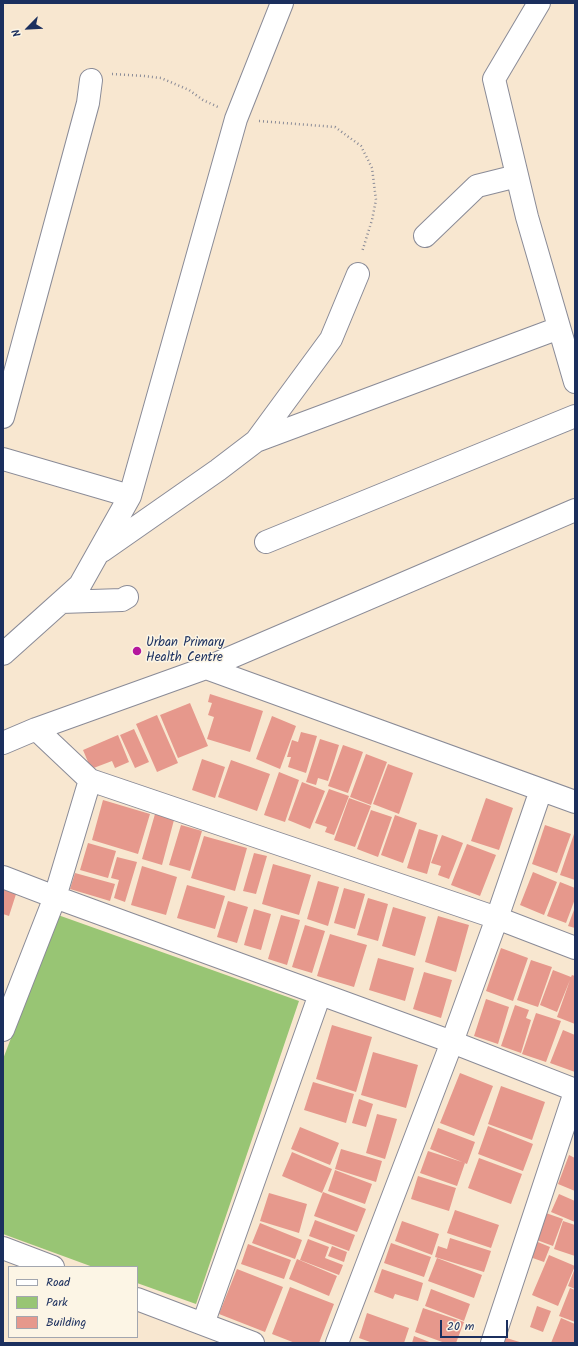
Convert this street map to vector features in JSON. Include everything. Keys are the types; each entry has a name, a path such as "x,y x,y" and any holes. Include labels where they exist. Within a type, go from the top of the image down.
{"street":[{"path":"3,654 80,585 130,496 236,119 282,3"},
{"path":"539,3 494,79 527,217 575,382"},
{"path":"3,417 88,103 90,80"},
{"path":"425,236 477,186 517,176"},
{"path":"98,554 218,470 256,441 331,339 358,274"},
{"path":"256,441 559,328"},
{"path":"266,542 575,416"},
{"path":"3,459 130,496"},
{"path":"3,743 36,729 206,668 575,510"},
{"path":"61,602 122,600 127,597"},
{"path":"206,668 575,802"},
{"path":"36,729 90,780 497,918 575,948"},
{"path":"3,1030 55,897 90,780"},
{"path":"337,1343 452,1042 497,918 540,790"},
{"path":"3,877 452,1042 575,1091 492,1343"},
{"path":"203,1324 320,994"},
{"path":"3,1248 50,1266"},
{"path":"138,1299 253,1343"}],"path":[{"path":"90,80 115,74 161,78 189,90 236,119 335,127 361,146 372,168 376,200 372,220 360,259 358,274"}],"green space":[{"path":"58,915 299,1001 196,1304 138,1283 138,1266 90,1266 3,1234 3,1059"}],"building":[{"path":"210,694 263,711 250,752 207,739 214,717 208,715 212,703 208,702"},
{"path":"190,703 208,746 178,758 160,715"},
{"path":"157,715 178,763 157,772 136,724"},
{"path":"272,716 296,726 280,769 256,759"},
{"path":"134,729 149,762 135,768 120,735"},
{"path":"301,732 317,736 306,773 288,767 291,757 287,757 292,740 298,742"},
{"path":"118,735 129,762 115,768 112,761 91,769 83,750"},
{"path":"320,739 339,745 328,781 318,778 316,785 306,782"},
{"path":"343,745 363,752 348,793 328,786"},
{"path":"366,754 387,762 371,805 350,797"},
{"path":"202,759 225,767 215,798 192,790"},
{"path":"231,760 270,774 257,811 218,797"},
{"path":"388,764 413,773 399,814 373,804"},
{"path":"279,772 299,780 285,822 264,815"},
{"path":"302,782 325,791 310,829 288,820"},
{"path":"329,789 349,796 334,835 325,832 327,827 315,823"},
{"path":"349,798 371,806 355,847 334,840"},
{"path":"486,798 513,808 499,850 471,841"},
{"path":"103,800 150,814 138,854 92,840"},
{"path":"371,810 392,817 378,857 357,849"},
{"path":"155,814 174,820 162,865 142,859"},
{"path":"395,815 417,823 403,863 381,855"},
{"path":"181,825 202,831 190,871 169,865"},
{"path":"545,825 571,834 557,873 532,864"},
{"path":"419,829 438,835 427,874 407,868"},
{"path":"575,831 575,880 560,875"},
{"path":"442,835 463,843 449,879 438,875 441,866 431,863"},
{"path":"204,836 247,848 235,891 191,878"},
{"path":"88,843 116,851 108,878 80,870"},
{"path":"467,844 496,855 480,896 451,885"},
{"path":"254,853 267,856 256,894 243,891"},
{"path":"117,857 137,862 125,902 114,898 119,880 111,878"},
{"path":"273,864 311,875 299,915 262,904"},
{"path":"142,866 177,877 166,915 131,905"},
{"path":"533,872 557,882 544,915 520,905"},
{"path":"75,873 115,884 110,901 70,889"},
{"path":"318,881 339,887 328,926 307,919"},
{"path":"560,882 575,888 575,899 566,923 547,916"},
{"path":"187,885 225,896 215,929 177,918"},
{"path":"3,886 17,891 9,916 3,914"},
{"path":"344,888 365,894 355,929 334,923"},
{"path":"368,898 388,904 378,941 357,935"},
{"path":"228,901 248,907 237,943 217,937"},
{"path":"393,907 426,917 415,956 382,946"},
{"path":"575,907 575,928 568,926"},
{"path":"254,909 271,914 261,950 244,945"},
{"path":"281,915 300,920 287,965 268,959"},
{"path":"438,916 469,925 456,972 425,962"},
{"path":"305,925 325,931 312,973 292,967"},
{"path":"330,934 367,945 354,987 317,976"},
{"path":"501,948 528,958 513,1001 486,991"},
{"path":"378,958 414,968 405,1001 369,990"},
{"path":"531,960 552,967 538,1007 517,1000"},
{"path":"553,970 571,977 572,975 575,976 575,1024 557,1017 570,980 557,1012 540,1005"},
{"path":"424,972 452,980 441,1018 413,1009"},
{"path":"486,999 509,1007 498,1044 474,1036"},
{"path":"515,1005 529,1010 526,1018 531,1020 521,1053 501,1046"},
{"path":"536,1013 561,1021 546,1062 522,1054"},
{"path":"332,1025 372,1037 356,1092 316,1079"},
{"path":"563,1030 575,1035 575,1072 550,1063"},
{"path":"373,1052 418,1065 406,1108 361,1095"},
{"path":"460,1073 493,1086 474,1136 440,1123"},
{"path":"313,1082 354,1094 346,1123 304,1110"},
{"path":"501,1086 545,1102 532,1140 488,1124"},
{"path":"359,1099 373,1104 366,1127 352,1123"},
{"path":"377,1114 397,1119 385,1159 366,1153"},
{"path":"488,1126 533,1144 523,1171 478,1154"},
{"path":"300,1127 339,1143 330,1165 291,1149"},
{"path":"438,1128 475,1142 467,1164 430,1149"},
{"path":"341,1149 382,1161 376,1182 335,1169"},
{"path":"428,1151 465,1163 457,1186 420,1173"},
{"path":"292,1152 332,1169 322,1193 282,1176"},
{"path":"569,1155 575,1158 575,1191 558,1184"},
{"path":"479,1158 522,1174 511,1204 468,1188"},
{"path":"335,1170 372,1184 365,1204 328,1191"},
{"path":"418,1176 456,1188 449,1211 411,1199"},
{"path":"323,1192 366,1209 357,1232 314,1216"},
{"path":"269,1193 307,1204 299,1233 260,1221"},
{"path":"559,1194 575,1201 575,1222 551,1212"},
{"path":"455,1210 499,1225 491,1248 447,1233"},
{"path":"543,1212 563,1219 553,1246 534,1239"},
{"path":"315,1220 355,1235 349,1251 309,1236"},
{"path":"402,1221 439,1234 432,1255 395,1241"},
{"path":"563,1221 575,1225 575,1256 554,1249"},
{"path":"260,1223 302,1240 295,1259 252,1243"},
{"path":"450,1238 491,1251 484,1272 435,1257 438,1246 447,1249"},
{"path":"308,1239 329,1247 325,1258 343,1265 339,1275 300,1260"},
{"path":"533,1240 550,1247 544,1262 527,1256"},
{"path":"391,1243 431,1257 424,1277 384,1263"},
{"path":"248,1244 291,1260 284,1279 241,1264"},
{"path":"332,1246 347,1252 344,1262 328,1256"},
{"path":"549,1255 575,1266 558,1306 532,1295"},
{"path":"437,1258 482,1275 474,1298 428,1281"},
{"path":"297,1259 337,1276 329,1296 289,1279"},
{"path":"575,1268 575,1289 568,1286"},
{"path":"237,1269 283,1287 265,1332 219,1314"},
{"path":"382,1269 423,1283 418,1301 395,1294 393,1299 374,1292"},
{"path":"290,1287 334,1304 319,1343 295,1343 272,1334"},
{"path":"570,1288 575,1290 575,1322 559,1316"},
{"path":"431,1289 470,1304 464,1321 425,1306"},
{"path":"537,1306 551,1311 543,1332 530,1327"},
{"path":"423,1308 464,1322 456,1343 445,1343 415,1332"},
{"path":"367,1313 409,1328 404,1343 373,1343 359,1338"},
{"path":"561,1318 575,1324 575,1343 551,1343"},
{"path":"414,1336 432,1343 412,1343"},
{"path":"503,1337 523,1343 501,1343"}],"place":[{"name":"Urban Primary Health Centre","path":"137,651"}]}
